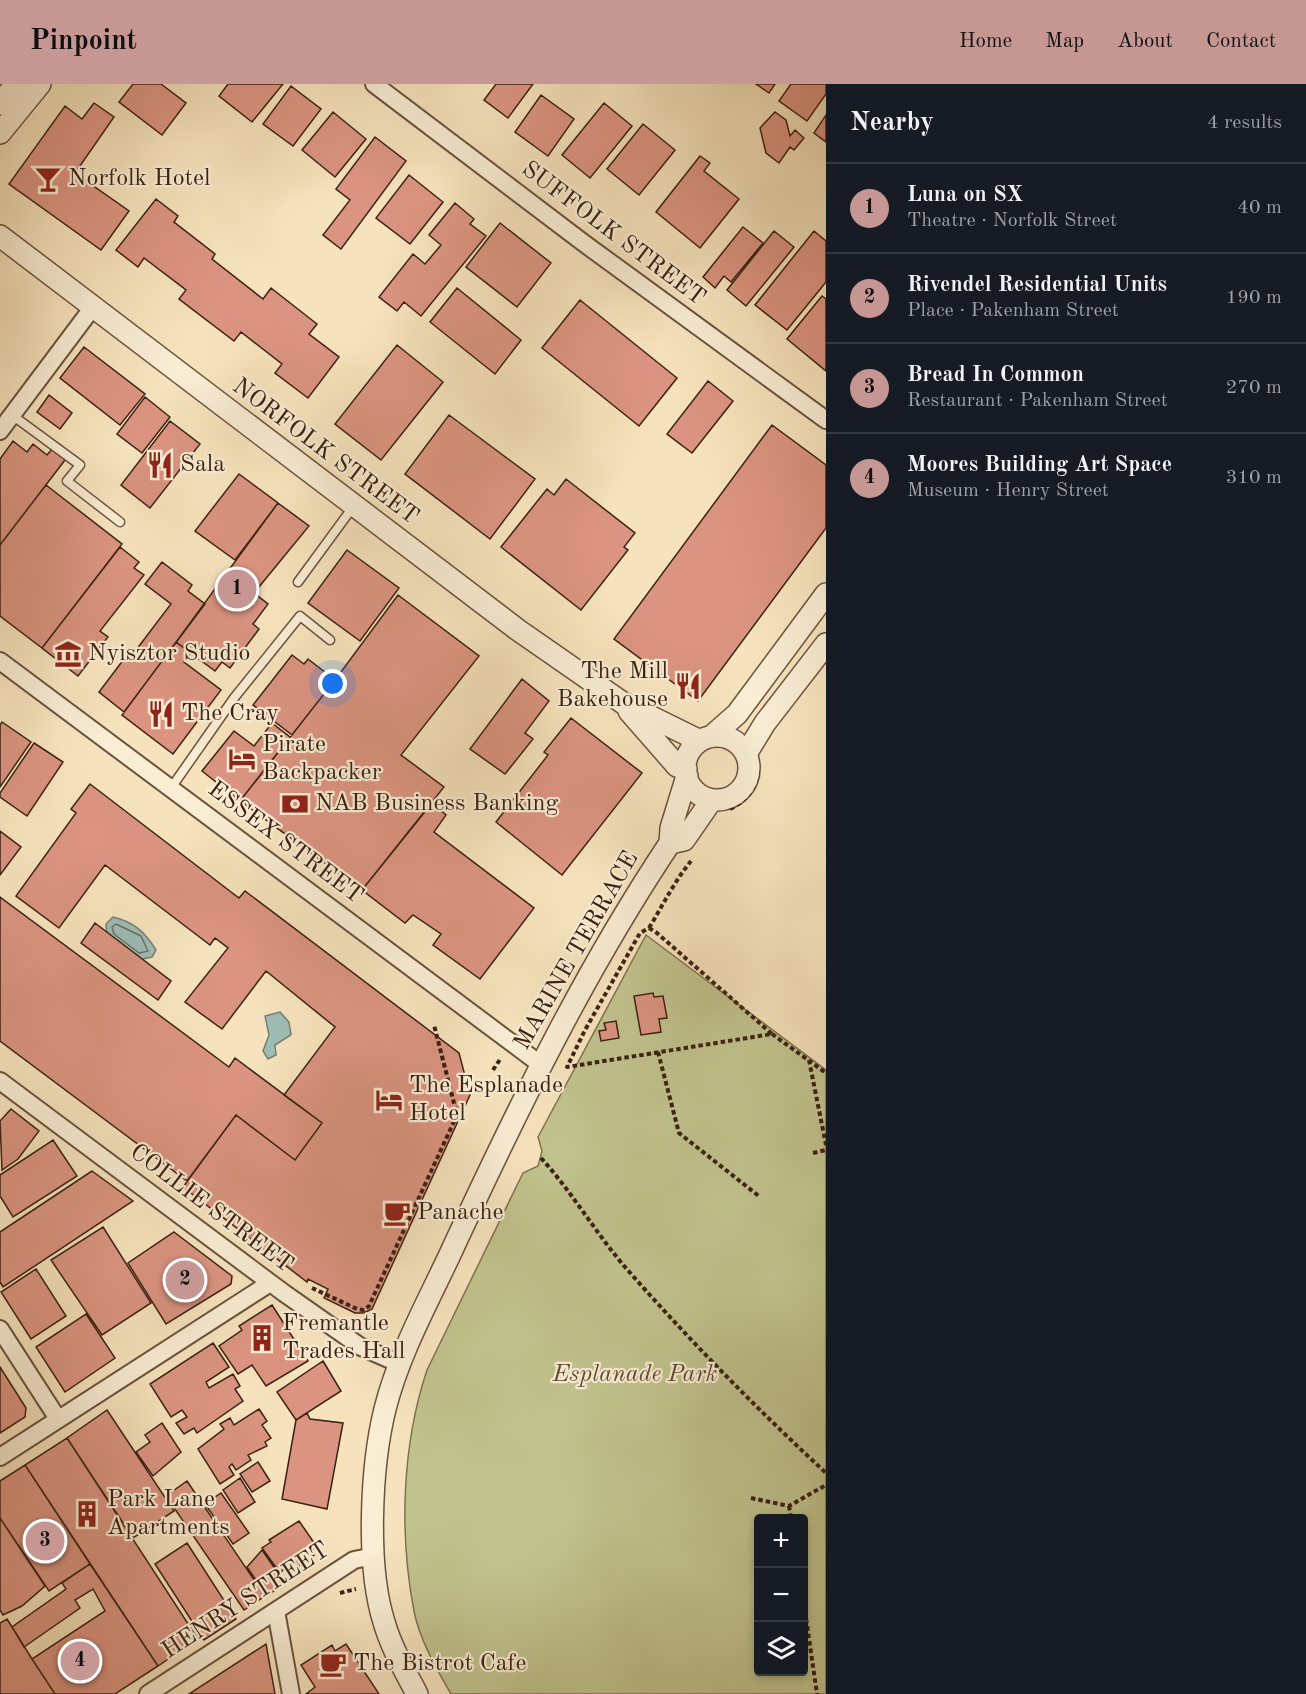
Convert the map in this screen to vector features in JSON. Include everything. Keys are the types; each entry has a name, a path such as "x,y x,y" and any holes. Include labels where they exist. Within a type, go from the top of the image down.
{"street":[{"path":"0,104 16,84"},
{"path":"0,133 40,84"},
{"name":"SUFFOLK STREET","path":"374,84 585,244 826,420"},
{"name":"NORFOLK STREET","path":"0,236 353,507 518,630 623,703 706,738"},
{"path":"0,431 93,307"},
{"name":"MARINE TERRACE","path":"417,1694 384,1622 376,1590 374,1556 375,1480 385,1409 400,1364 540,1065 601,951 670,843 671,828 686,772 687,756 737,714 826,594"},
{"path":"686,772 700,795 718,808 742,789 765,723 826,644"},
{"name":"ESSEX STREET","path":"0,661 540,1065"},
{"name":"NORFOLK STREET","path":"623,703 677,766 686,772"},
{"path":"706,738 731,740 753,757"},
{"name":"MARINE TERRACE","path":"670,843 684,840 718,808"},
{"name":"COLLIE STREET","path":"0,1081 270,1283 361,1347 400,1364"},
{"path":"0,1457 270,1283"},
{"path":"0,1329 58,1419"},
{"name":"HENRY STREET","path":"148,1694 354,1560 374,1556"},
{"path":"276,1611 291,1694"}],"lane":[{"path":"12,415 80,465 67,481 120,522"},
{"path":"298,582 353,507"},
{"path":"171,788 234,698 300,616 330,640"}],"path":[{"path":"718,808 730,808 749,797 754,789 753,757"},
{"path":"697,853 672,886 670,897 649,928 640,933 585,1030 567,1067 772,1034"},
{"path":"649,928 772,1034 826,1073"},
{"path":"303,1283 357,1309 369,1306 457,1115 434,1025"},
{"path":"658,1052 679,1133 760,1197"},
{"path":"809,1060 826,1145"},
{"path":"813,1153 826,1150"},
{"path":"541,1158 557,1175 624,1265 757,1408 826,1473"},
{"path":"751,1498 789,1506 826,1485"},
{"path":"789,1506 790,1514"},
{"path":"338,1593 360,1588"},
{"path":"807,1622 817,1694"}],"green space":[{"name":"Esplanade Park","path":"646,935 826,1070 826,1694 451,1694 434,1664 416,1621 406,1551 406,1489 412,1428 427,1370 523,1173 538,1166 542,1151 538,1137"}],"water":[{"path":"113,917 133,925 148,938 156,950 152,957 138,960 107,936 106,924"},
{"path":"280,1012 289,1022 291,1035 275,1045 276,1055 268,1059 263,1051 269,1035 265,1016"}],"building":[{"path":"133,84 161,84 186,103 162,135 119,102"},
{"path":"228,84 283,84 252,122 219,96"},
{"path":"496,84 533,84 508,118 484,100"},
{"path":"756,84 775,84 769,93"},
{"path":"791,84 826,84 826,94 807,121 779,101"},
{"path":"291,86 321,109 293,146 263,124"},
{"path":"541,95 574,119 548,156 515,132"},
{"name":"Norfolk Hotel","path":"94,103 114,117 75,173 129,211 101,250 9,184 65,106 82,119"},
{"path":"604,103 632,126 590,178 562,155"},
{"path":"333,112 366,139 335,177 302,150"},
{"path":"775,112 786,120 790,136 795,130 804,138 794,150 790,147 779,163 766,153 760,128"},
{"path":"826,115 826,142 814,133"},
{"path":"643,124 675,150 639,195 607,169"},
{"path":"375,137 406,161 341,249 323,235 350,200 336,189"},
{"path":"700,156 710,163 704,171 739,199 700,248 656,212"},
{"path":"409,175 443,202 410,244 376,218"},
{"path":"156,199 178,216 174,222 215,254 212,259 263,299 271,288 317,324 309,334 339,357 308,398 275,373 282,364 241,332 234,341 179,299 186,290 144,258 138,267 116,250"},
{"path":"455,203 474,219 470,224 486,236 421,316 404,302 397,311 379,297 413,254 425,264 441,245 429,235"},
{"path":"500,223 551,263 517,307 466,267"},
{"path":"743,227 763,243 731,282 724,276 715,288 703,277"},
{"path":"774,231 794,247 746,306 727,290"},
{"path":"814,231 826,241 826,282 787,330 755,305"},
{"path":"457,288 521,340 495,374 430,322"},
{"path":"822,296 826,299 826,371 787,339"},
{"path":"580,300 677,378 639,426 542,348"},
{"path":"397,345 443,382 381,460 335,424"},
{"path":"84,347 145,394 120,425 60,378"},
{"path":"708,381 733,401 692,453 667,434"},
{"path":"49,395 72,413 60,429 37,412"},
{"path":"145,397 170,417 142,453 117,434"},
{"path":"449,415 535,479 490,539 405,474"},
{"name":"Sala","path":"170,421 200,444 150,508 121,485"},
{"path":"772,425 826,465 826,528 698,701 614,639"},
{"path":"13,441 27,452 33,444 47,455 52,449 65,460 0,545 0,459"},
{"path":"239,474 278,503 235,560 195,531"},
{"path":"566,479 635,533 624,547 628,550 581,610 501,547 547,489 554,495"},
{"path":"46,485 122,544 42,648 0,616 0,545"},
{"path":"278,503 309,526 254,593 268,604 253,624 259,629 230,668 222,662 215,671 176,642"},
{"path":"120,547 139,562 134,568 144,575 100,631 108,637 78,676 42,648"},
{"path":"347,550 399,588 360,641 308,603"},
{"path":"162,562 192,585 188,591 205,604 124,712 99,692 130,651 133,654 171,604 145,584"},
{"path":"398,595 479,656 401,755 444,787 362,890 240,801"},
{"path":"176,642 191,653 184,662 221,690 173,754 122,715"},
{"path":"292,655 304,664 308,659 335,680 292,735 253,705"},
{"path":"522,679 549,701 525,733 533,739 505,774 470,749"},
{"path":"571,718 642,773 562,875 496,822 548,755 544,752"},
{"path":"2,722 31,742 0,787 0,725"},
{"name":"Pirate Backpacker","path":"272,723 290,737 240,801 202,771 234,731 254,746"},
{"path":"34,743 63,762 27,816 0,797 0,793"},
{"path":"90,784 239,898 245,891 459,1053 470,1095 372,1309 364,1313 355,1313 324,1298 328,1289 308,1279 307,1282 183,1187 236,1115 295,1160 322,1123 284,1095 335,1027 266,971 222,1029 185,1002 228,948 215,938 210,945 105,865 59,928 16,896 76,813 71,809"},
{"path":"432,803 446,815 434,832 534,908 480,979 433,945 441,934 413,915 405,923 362,890"},
{"path":"0,831 21,847 0,875"},
{"path":"0,897 229,1067 235,1058 322,1123 295,1160 236,1115 187,1181 0,1041"},
{"path":"95,923 171,981 158,1000 81,943"},
{"path":"653,993 654,997 663,996 667,1018 659,1019 661,1032 641,1035 634,996"},
{"path":"616,1021 619,1038 601,1041 599,1031 606,1030 604,1023"},
{"path":"11,1109 39,1131 18,1159 2,1170 0,1121"},
{"path":"53,1140 77,1176 13,1217 0,1196 0,1175"},
{"path":"92,1171 133,1201 3,1287 0,1282 0,1232"},
{"path":"103,1227 151,1303 102,1335 51,1260"},
{"path":"174,1232 232,1276 231,1284 166,1324 128,1263"},
{"path":"36,1269 66,1316 31,1339 1,1292"},
{"name":"Fremantle Trades Hall","path":"272,1305 308,1361 266,1386 252,1365 238,1374 219,1346 242,1330 239,1326"},
{"path":"86,1314 115,1358 65,1392 36,1347"},
{"path":"213,1343 229,1367 206,1382 209,1388 233,1374 240,1386 235,1389 243,1401 197,1433 194,1428 184,1434 176,1423 187,1417 182,1410 171,1417 150,1384"},
{"path":"323,1361 341,1391 296,1420 277,1392"},
{"path":"0,1367 26,1408 25,1417 0,1433"},
{"path":"259,1409 267,1421 262,1425 271,1438 265,1442 267,1446 248,1455 251,1460 236,1470 232,1464 229,1467 234,1475 220,1484 198,1449 224,1429 220,1424 230,1418 234,1425"},
{"path":"107,1410 174,1511 133,1538 67,1438"},
{"path":"307,1413 310,1419 343,1423 327,1509 282,1499 296,1420"},
{"path":"162,1423 181,1452 153,1476 136,1452 150,1442 145,1435"},
{"name":"Park Lane Apartments","path":"67,1438 198,1639 158,1666 25,1465"},
{"path":"258,1462 270,1481 252,1492 240,1474"},
{"path":"25,1465 90,1564 49,1591 0,1518 0,1481"},
{"path":"240,1478 255,1502 238,1513 223,1490"},
{"path":"187,1481 265,1596 244,1610 166,1496"},
{"path":"221,1493 249,1533 233,1544 205,1504"},
{"path":"0,1518 45,1586 22,1606 3,1615 0,1610"},
{"path":"299,1521 317,1547 311,1551 314,1555 288,1574 284,1569 280,1573 262,1548 271,1542 269,1540"},
{"path":"187,1543 236,1619 204,1640 155,1564"},
{"path":"262,1550 285,1583 267,1596 247,1567"},
{"path":"90,1564 158,1666 115,1694 55,1694 32,1659 105,1611 93,1589 75,1600 80,1608 24,1647 12,1627 66,1589 62,1583"},
{"path":"7,1619 55,1694 0,1694 0,1623"},
{"path":"266,1644 275,1694 189,1694"},
{"path":"346,1644 379,1694 306,1694 315,1687 301,1665 332,1645 335,1651"}],"place":[{"name":"Norfolk Hotel","path":"48,179"},
{"name":"Sala","path":"160,465"},
{"name":"Luna on SX","path":"237,589"},
{"name":"Nyisztor Studio","path":"68,654"},
{"name":"The Mill Bakehouse","path":"688,686"},
{"name":"The Cray","path":"161,714"},
{"name":"Pirate Backpacker","path":"242,759"},
{"name":"NAB Business Banking","path":"295,804"},
{"name":"The Esplanade Hotel","path":"389,1100"},
{"name":"Panache","path":"397,1213"},
{"name":"Rivendel Residential Units","path":"185,1280"},
{"name":"Fremantle Trades Hall","path":"262,1338"},
{"name":"Park Lane Apartments","path":"87,1514"},
{"name":"Bread In Common","path":"45,1541"},
{"name":"Moores Building Art Space","path":"80,1661"},
{"name":"The Bistrot Cafe","path":"333,1664"}]}
